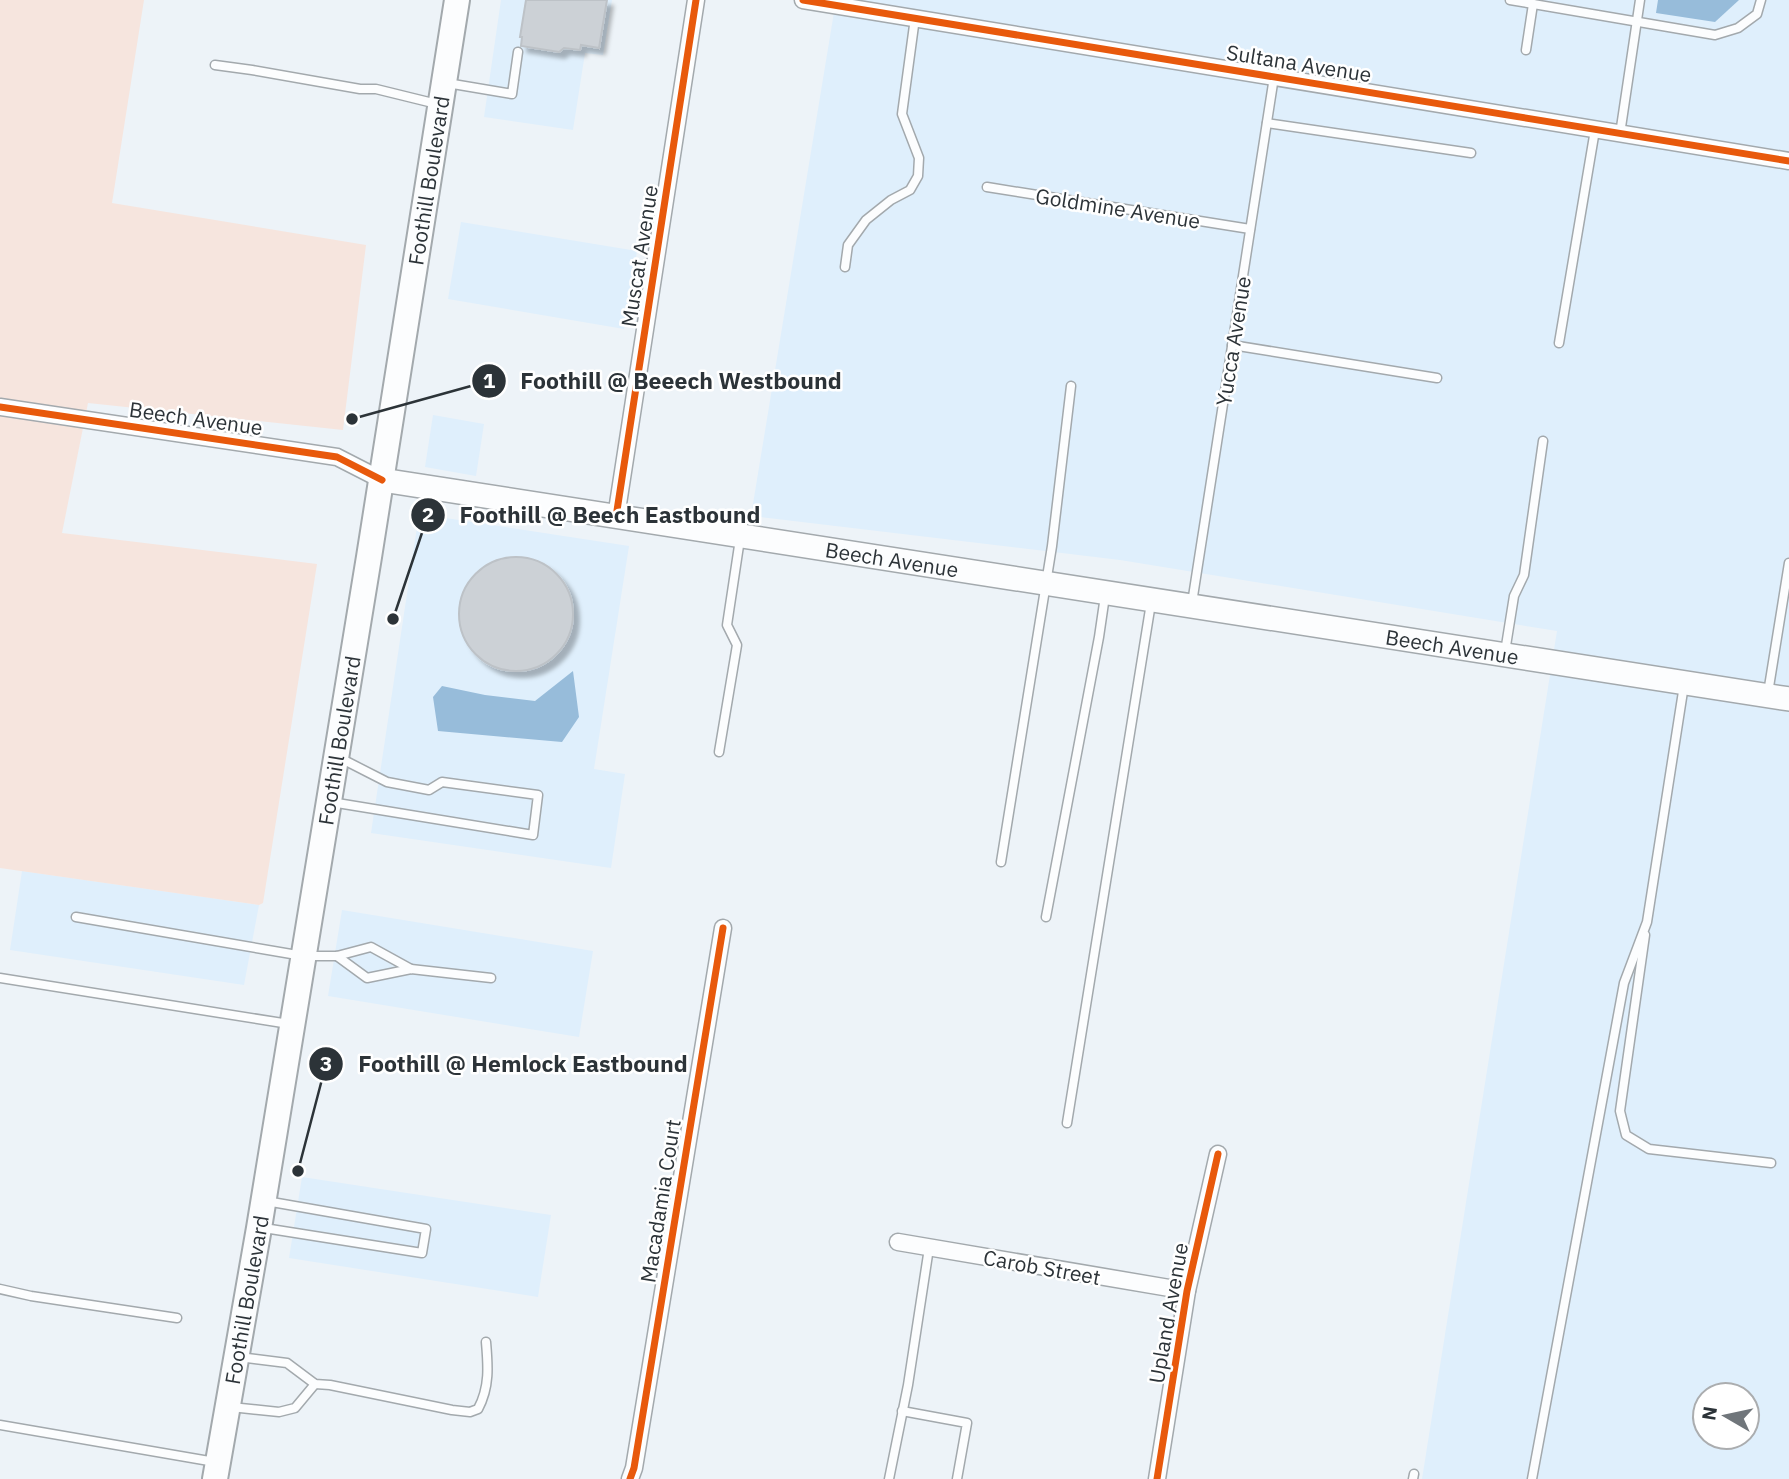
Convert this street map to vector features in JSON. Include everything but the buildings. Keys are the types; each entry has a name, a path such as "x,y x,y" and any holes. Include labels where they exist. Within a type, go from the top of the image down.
{"main road":[{"name":"Foothill Boulevard","path":"217,1471 382,480 457,0"},
{"name":"Beech Avenue","path":"382,480 1778,697"}],"street":[{"name":"Muscat Avenue","path":"616,517 696,0"},
{"name":"Sultana Avenue","path":"803,0 1789,161"},
{"name":"Beech Avenue","path":"0,407 337,457 382,480"},
{"name":"Macadamia Court","path":"630,1479 634,1468 723,928"},
{"name":"Upland Avenue","path":"1157,1479 1187,1291 1218,1154"},
{"name":"Carob Street","path":"898,1242 1187,1291"}],"lane":[{"path":"1510,0 1715,35 1738,28 1757,14 1761,0"},
{"path":"1620,134 1640,0"},
{"path":"1526,50 1533,4"},
{"path":"845,267 848,245 866,220 909,190 918,176 919,158 902,114 915,18"},
{"path":"215,65 360,89 442,94 512,94 518,52"},
{"name":"Yucca Avenue","path":"1191,606 1274,77"},
{"path":"1267,123 1471,153"},
{"path":"1559,343 1595,130"},
{"name":"Goldmine Avenue","path":"987,187 1250,229"},
{"path":"1232,345 1437,378"},
{"path":"1000,862 1052,546 1072,386"},
{"path":"1505,655 1514,596 1524,575 1543,441"},
{"path":"719,752 737,645 727,625 741,536"},
{"path":"1778,697 1789,564"},
{"path":"1045,917 1106,593"},
{"path":"1067,1122 1151,600"},
{"path":"1684,682 1620,1111 1626,1135 1649,1149 1772,1163"},
{"path":"328,802 533,835 538,795 442,782 429,790 387,782 336,756"},
{"path":"76,917 303,956 337,956 371,947 411,969"},
{"path":"1532,1479 1624,983 1647,922"},
{"path":"337,956 367,978 411,969 491,978"},
{"path":"0,978 292,1024"},
{"path":"259,1228 422,1253 426,1229 263,1200"},
{"path":"888,1479 929,1248"},
{"path":"0,1289 177,1318"},
{"path":"236,1356 287,1363 315,1384 470,1412 478,1409 484,1398 488,1371 486,1342"},
{"path":"228,1406 279,1412 295,1408 315,1384"},
{"path":"902,1411 967,1423 957,1479"},
{"path":"0,1424 217,1471"}],"shaded area":[{"path":"0,0 144,0 112,203 366,245 343,430 88,403 62,533 317,564 263,903 259,905 0,868"},
{"path":"501,0 612,0 603,55 585,53 573,130 484,117"},
{"path":"836,0 1789,0 1789,1479 1422,1479 1557,631 1120,560 751,516"},
{"path":"461,222 637,251 624,329 448,299"},
{"path":"433,415 484,424 476,476 425,467"},
{"path":"419,514 629,546 594,769 625,774 611,868 371,833"},
{"path":"22,871 259,905 244,985 10,950"},
{"path":"342,910 593,951 579,1037 328,996"},
{"path":"302,1177 551,1215 538,1297 289,1258"}],"water":[{"path":"1658,0 1739,0 1715,22 1656,13"},
{"path":"573,671 579,717 562,742 438,731 433,697 442,686 535,701"}],"cycle path":[{"path":"616,517 696,0"},
{"path":"803,0 1789,161"},
{"path":"0,407 337,457 382,480"},
{"path":"630,1479 634,1468 723,928"},
{"path":"1157,1479 1187,1291 1218,1154"}],"place":[{"name":"Foothill @ Beeech Westbound","path":"352,419"},
{"name":"Foothill @ Beech Eastbound","path":"393,619"},
{"name":"Foothill @ Hemlock Eastbound","path":"298,1171"}]}
